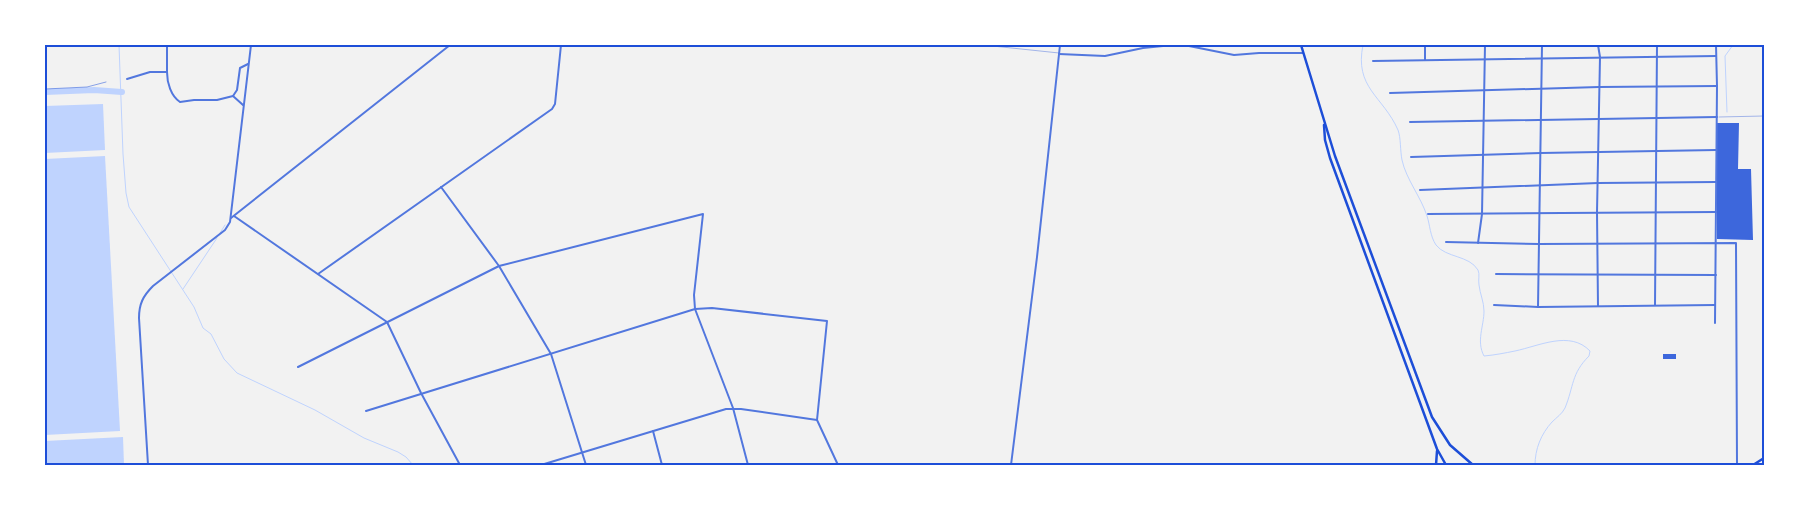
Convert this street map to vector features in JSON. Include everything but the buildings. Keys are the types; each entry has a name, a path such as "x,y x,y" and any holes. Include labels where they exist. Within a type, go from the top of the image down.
{"main road":[{"path":"1301,45 1335,156 1432,417 1450,445 1473,465"},
{"path":"1324,121 1325,140 1330,158 1437,449 1446,465"},
{"path":"1330,158 1335,156"},
{"path":"1436,465 1437,449"},
{"path":"1753,465 1762,459"},
{"path":"1453,465 1466,465"}],"street":[{"path":"167,45 167,72 170,88 176,99 180,102 217,100 233,96 237,90 240,68 248,64"},
{"path":"148,465 139,309 143,297 148,291 225,230 231,218 251,45"},
{"path":"231,218 450,45"},
{"path":"318,274 554,107 561,45"},
{"path":"1011,465 1037,257 1060,45"},
{"path":"1059,54 1106,56 1143,48 1173,45"},
{"path":"1184,45 1234,55 1259,52 1304,53"},
{"path":"1424,45 1425,60"},
{"path":"1478,243 1482,214 1485,45"},
{"path":"1538,307 1542,45"},
{"path":"1598,45 1600,57 1597,212 1598,306"},
{"path":"1655,305 1657,45"},
{"path":"1715,323 1716,45"},
{"path":"1373,61 1716,56"},
{"path":"127,79 150,72 167,72"},
{"path":"1390,93 1599,87 1717,86"},
{"path":"233,96 243,105"},
{"path":"1410,122 1717,117"},
{"path":"1410,158 1598,151 1716,150"},
{"path":"1420,190 1540,184 1716,182"},
{"path":"441,187 499,266 551,354 586,465"},
{"path":"1428,214 1716,212"},
{"path":"298,367 499,266 704,214 694,295 695,308 733,408 748,465"},
{"path":"234,216 387,322 421,393 460,465"},
{"path":"1446,242 1539,244 1736,243 1737,465"},
{"path":"1496,274 1539,276 1598,274 1716,275"},
{"path":"1494,305 1538,307 1715,305"},
{"path":"366,410 695,308 712,308 827,321 818,420 838,465"},
{"path":"541,465 733,408 818,420"},
{"path":"653,431 662,465"},
{"path":"1762,459 1764,463"}],"lane":[{"path":"983,45 1059,54"},
{"path":"1717,117 1764,116"}],"path":[{"path":"45,89 87,86 106,82"}],"water":[{"path":"103,104 105,150 45,153 45,106"},
{"path":"105,156 120,431 45,435 45,159"},
{"path":"123,437 124,465 45,465 45,441"}],"waterway":[{"path":"119,45 123,154 129,207 194,307 203,328 211,334 224,359 237,373 315,410 364,438 398,452 413,465"},
{"path":"1363,45 1361,60 1366,82 1392,118 1398,130 1404,167 1424,209 1434,242 1440,249 1469,262 1478,270 1484,308 1480,339 1484,356 1564,340 1573,341 1590,351 1589,356 1583,362 1576,375 1565,408 1548,427 1542,437 1537,448 1535,465"},
{"path":"1727,112 1725,56 1733,45"},
{"path":"45,92 94,90 122,92"},
{"path":"220,233 225,225"},
{"path":"183,289 217,238"}]}
